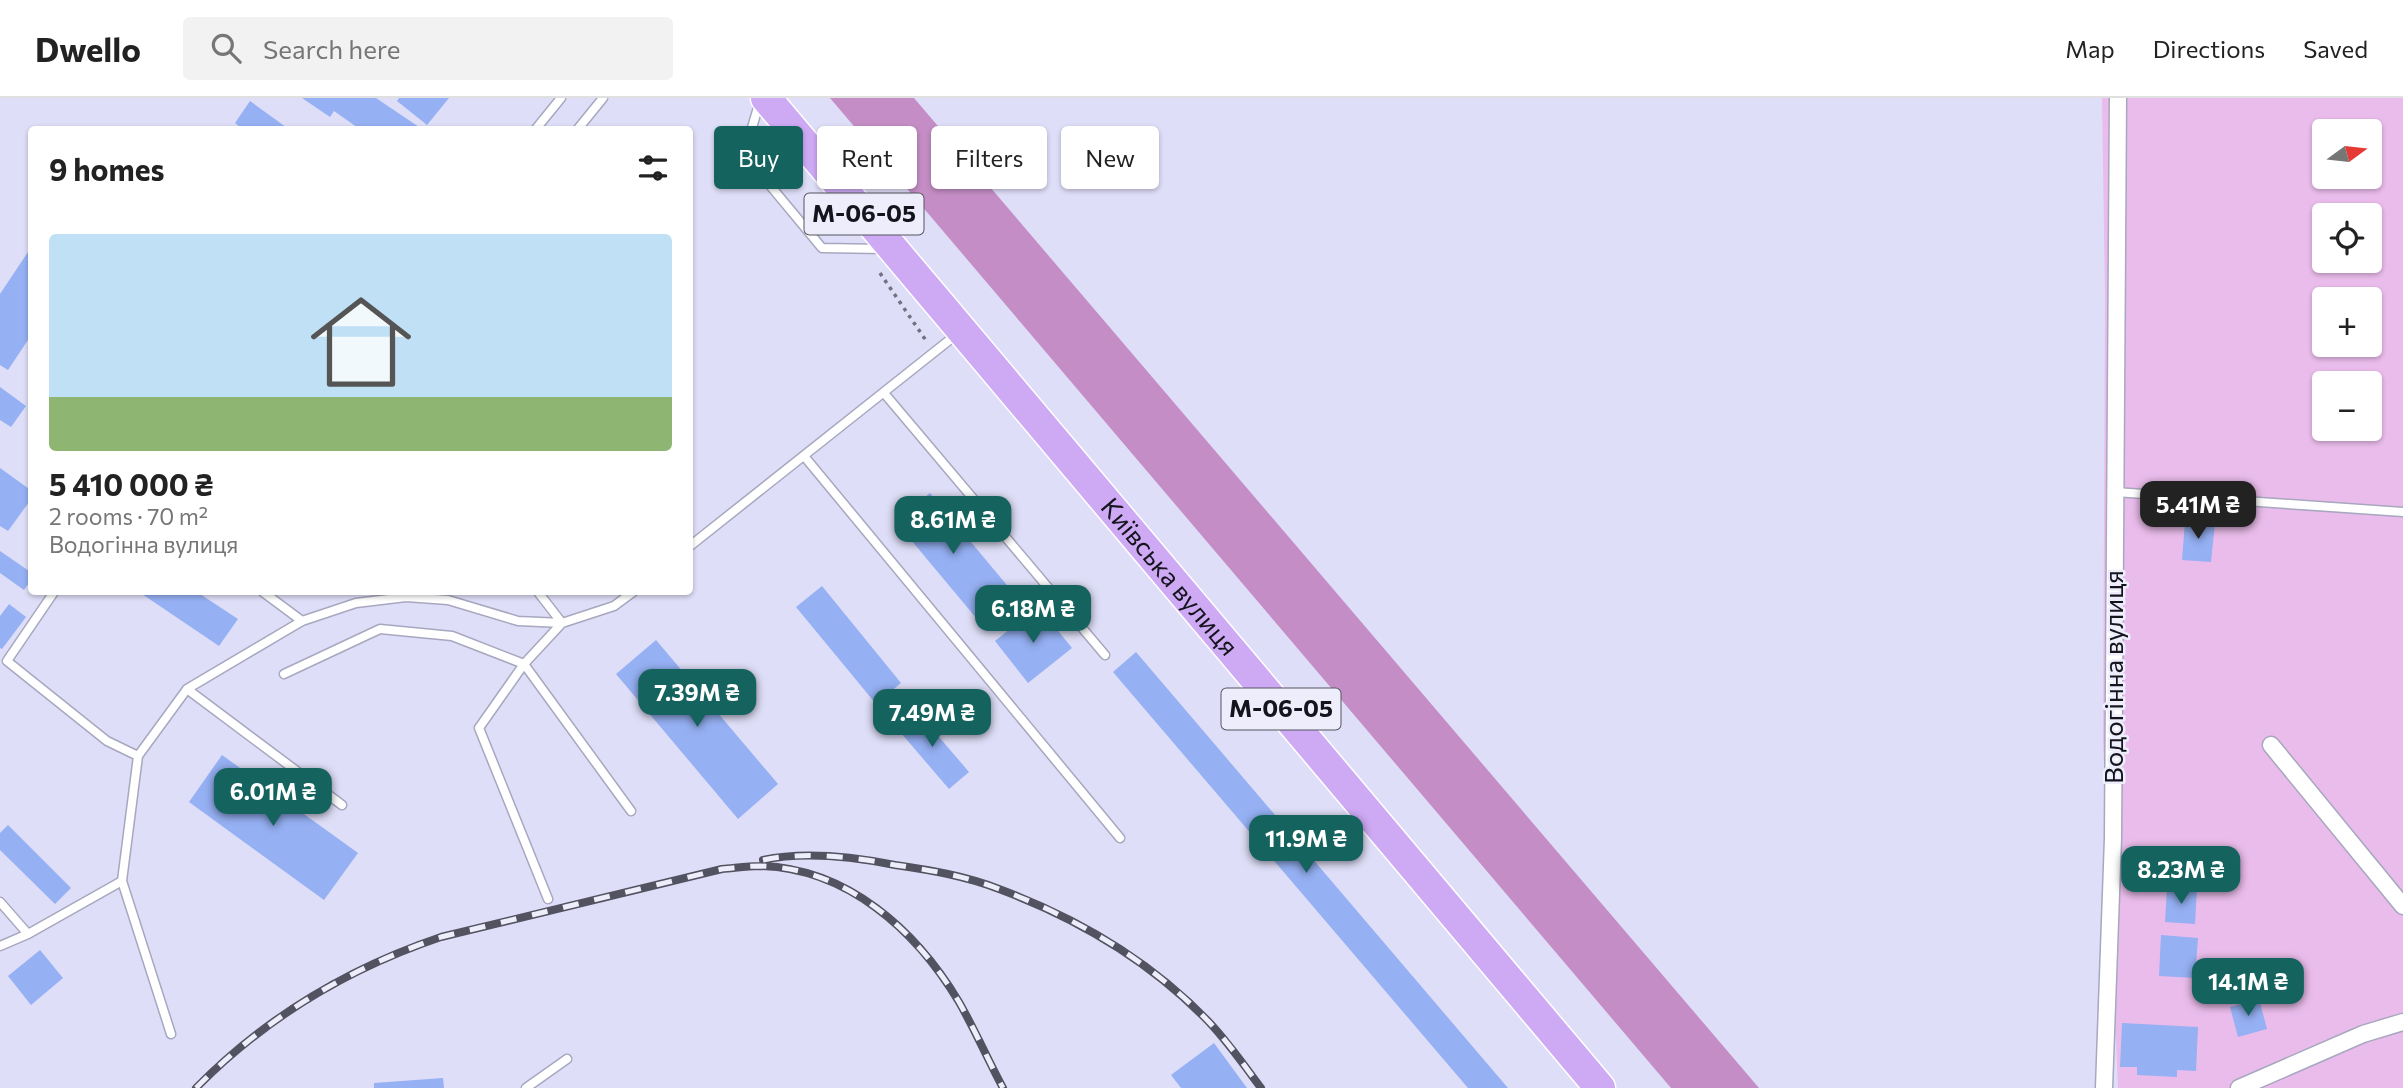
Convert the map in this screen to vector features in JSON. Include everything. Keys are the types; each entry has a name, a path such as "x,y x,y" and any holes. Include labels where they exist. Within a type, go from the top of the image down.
{"highway":[{"name":"Київська вулиця","path":"766,98 884,257 962,330 1600,1088"}],"street":[{"name":"Водогінна вулиця","path":"2104,1088 2113,838 2118,98"},
{"path":"2271,745 2403,906"},
{"path":"2239,1088 2363,1034 2403,1022"}],"lane":[{"path":"538,126 561,98"},
{"path":"580,126 603,98"},
{"path":"760,98 744,154 822,248 884,257"},
{"path":"693,545 962,330"},
{"path":"884,393 1105,654"},
{"path":"804,456 1119,838"},
{"path":"2115,492 2403,512"},
{"path":"52,595 3,663 107,741 138,756"},
{"path":"267,595 302,621"},
{"path":"540,595 562,623"},
{"path":"171,1034 122,881 138,756 187,689 302,621 356,603 405,597 448,600 518,621 562,623 614,606 629,595"},
{"path":"548,900 479,728 524,664 562,623"},
{"path":"284,674 380,629 452,636 524,664 631,811"},
{"path":"187,689 342,805"},
{"path":"0,946 122,881"},
{"path":"0,902 28,933"},
{"path":"526,1088 567,1059"}],"path":[{"path":"884,257 934,353"}],"shaded area":[{"path":"830,98 914,98 938,126 931,126 931,189 992,189 1759,1088 1671,1088 907,189 917,189 917,126 854,126"},
{"path":"2102,98 2403,98 2403,1088 2118,1088 2103,741 2105,295"}],"building":[{"path":"302,98 376,98 418,126 355,126 334,111 330,117"},
{"path":"399,98 449,98 427,125 397,101"},
{"path":"250,101 284,126 239,126 235,123"},
{"path":"28,252 28,340 8,370 0,365 0,294"},
{"path":"0,387 26,406 11,427 0,420"},
{"path":"0,468 28,488 28,504 8,531 0,526"},
{"path":"930,493 1011,590 977,619 896,522"},
{"path":"2185,521 2215,523 2211,562 2182,560"},
{"path":"0,551 28,570 28,584 24,590 0,573"},
{"path":"822,586 901,683 876,704 796,607"},
{"path":"143,595 202,595 238,619 219,646"},
{"path":"9,604 26,617 2,649 0,616"},
{"path":"1038,606 1072,648 1028,683 995,641"},
{"path":"656,640 778,784 738,819 616,674"},
{"path":"1136,652 1508,1088 1468,1088 1113,672"},
{"path":"915,709 969,772 949,789 895,726"},
{"path":"222,755 358,853 324,900 189,802"},
{"path":"8,825 71,888 55,904 0,850 0,833"},
{"path":"2167,887 2197,889 2195,924 2165,922"},
{"path":"2161,935 2198,938 2195,978 2159,976"},
{"path":"40,950 63,978 31,1005 8,976"},
{"path":"2259,999 2267,1029 2238,1037 2230,1007"},
{"path":"2122,1023 2198,1027 2196,1071 2177,1070 2177,1077 2137,1075 2137,1067 2120,1067"},
{"path":"1214,1043 1247,1088 1181,1088 1171,1075"},
{"path":"443,1078 444,1088 374,1088 374,1083"}],"railway":[{"path":"763,860 829,856 935,871 986,884 1056,913 1111,943 1186,999 1222,1037 1261,1088"},
{"path":"196,1088 250,1039 310,998 341,980 407,950 441,937 722,869 760,866 792,869 822,878 850,891 900,928 942,976 959,1002 1003,1088"}]}
